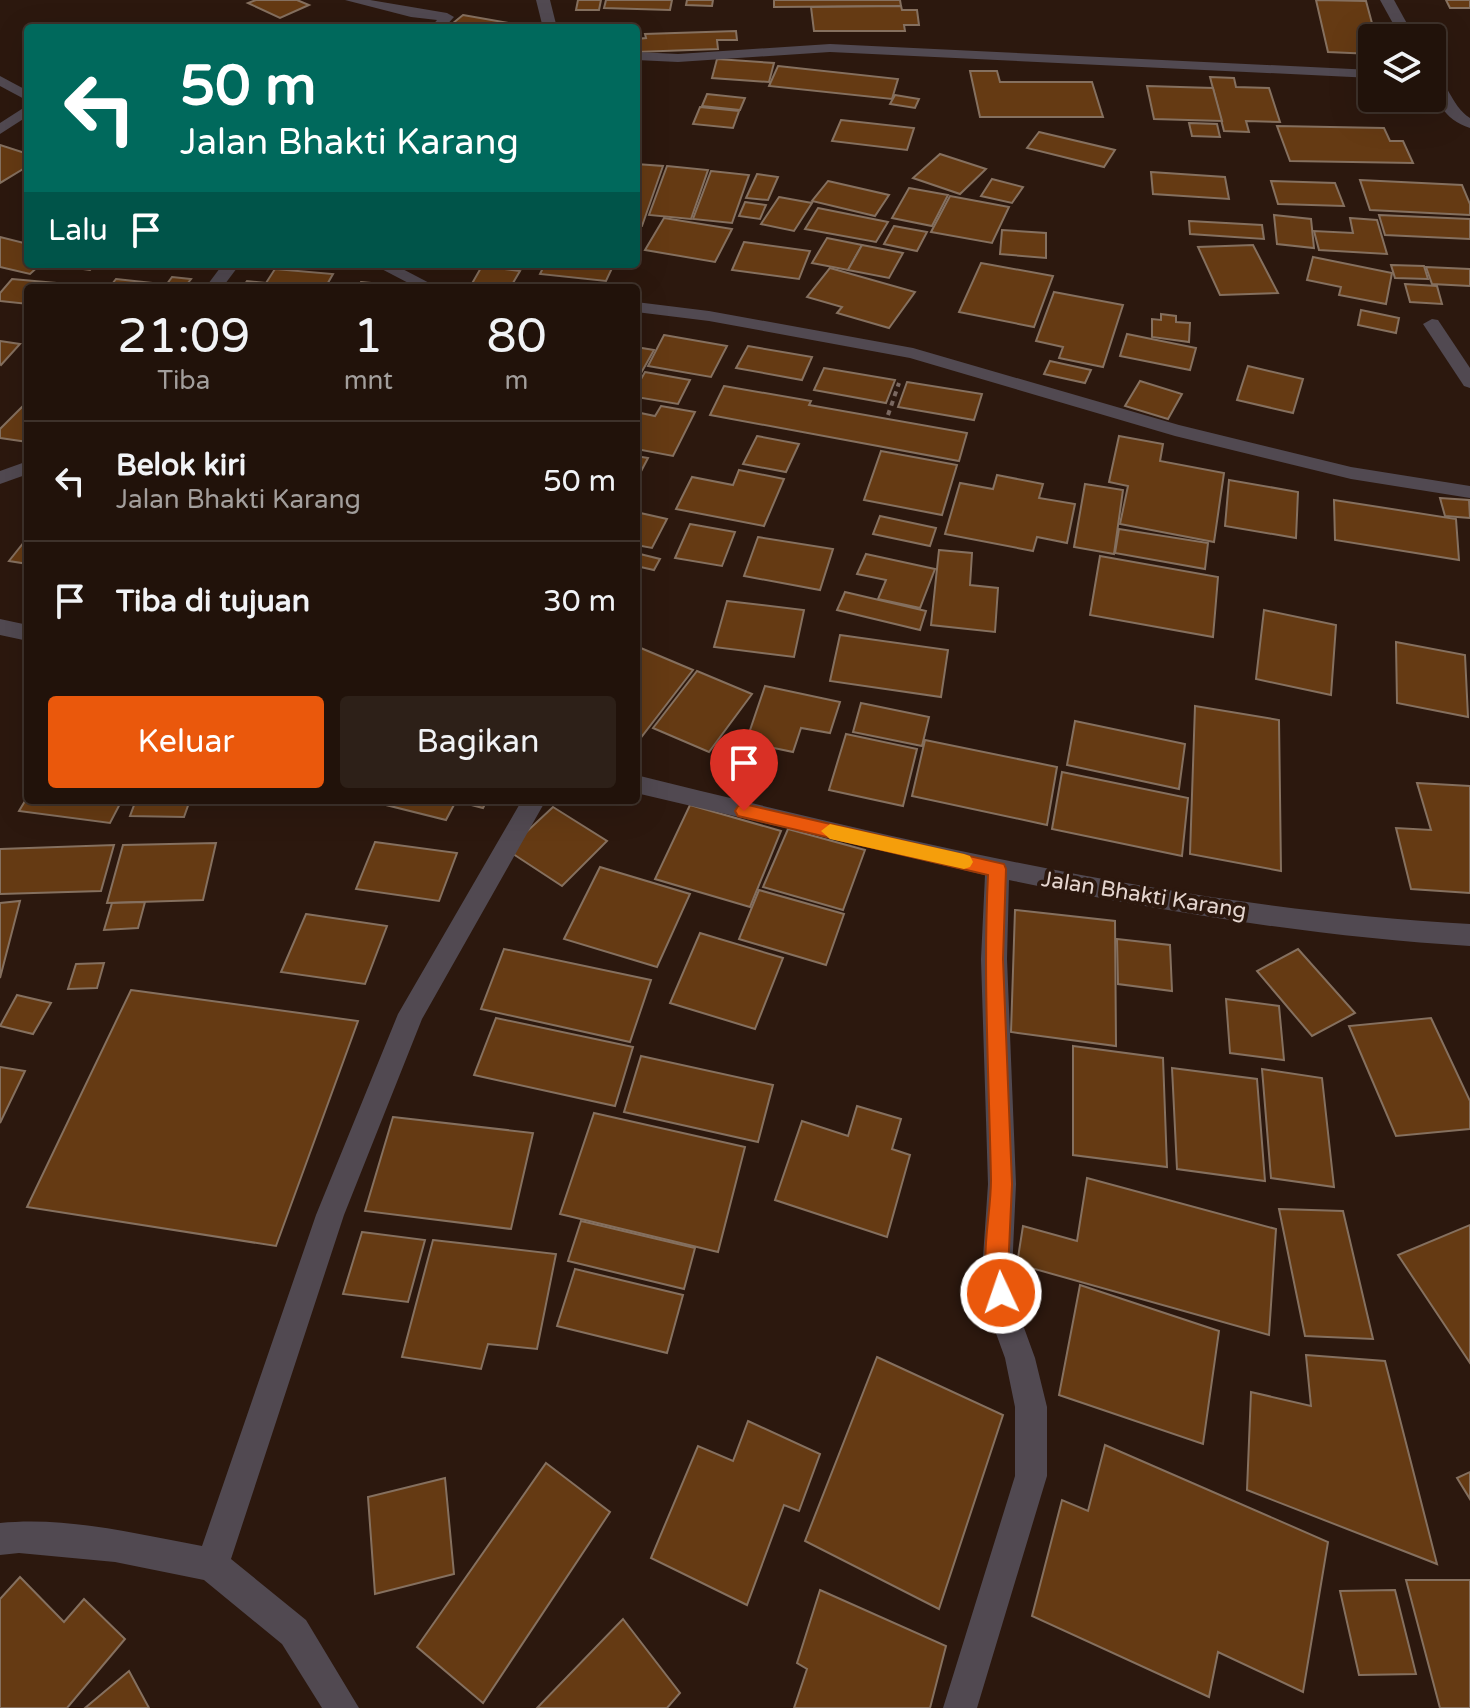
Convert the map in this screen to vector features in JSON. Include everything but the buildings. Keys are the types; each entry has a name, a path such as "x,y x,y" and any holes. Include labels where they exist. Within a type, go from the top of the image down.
{"street":[{"path":"352,0 411,13 447,17 441,24"},
{"path":"543,0 549,24"},
{"path":"1387,0 1400,24"},
{"path":"640,56 678,58 830,48 1358,73"},
{"path":"0,80 24,95"},
{"path":"1446,103 1451,112 1470,124"},
{"path":"0,130 24,112"},
{"path":"216,284 229,268"},
{"path":"388,268 422,284"},
{"path":"640,307 709,316 913,353 1175,430 1351,473 1470,492"},
{"path":"1432,324 1470,382"},
{"path":"0,478 24,469"},
{"path":"0,627 24,632"},
{"name":"Jalan Bhakti Karang","path":"640,785 997,869 1255,913 1470,935"},
{"path":"212,1565 330,1215 411,1014 532,804"},
{"path":"960,1708 1031,1476 1031,1407 1020,1358 1004,1314 997,1272 1002,1184 994,989 997,869"},
{"path":"0,1539 19,1537 115,1546 212,1565 294,1632 342,1708"}],"slow traffic":[{"path":"830,831 964,862"}],"route":[{"path":"744,811 997,869 994,959 996,1097 1002,1184 997,1272 1001,1293"}]}
